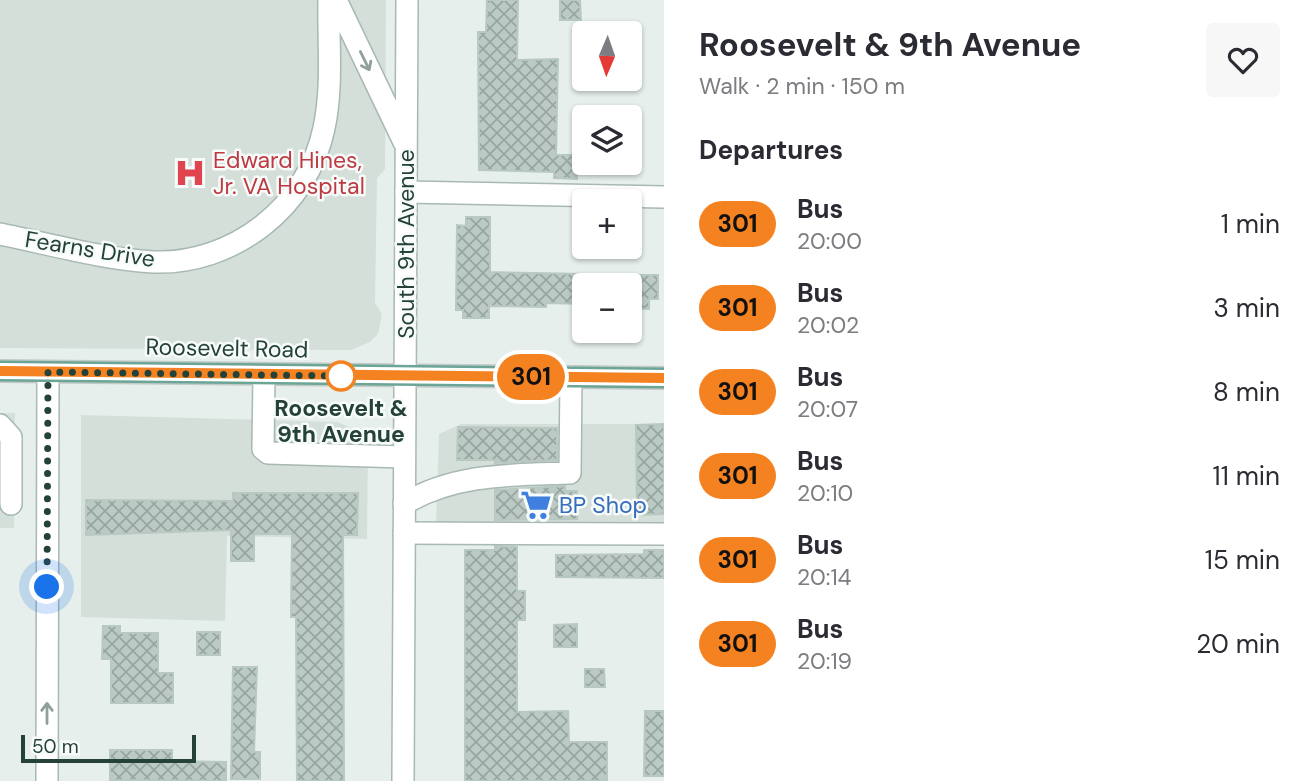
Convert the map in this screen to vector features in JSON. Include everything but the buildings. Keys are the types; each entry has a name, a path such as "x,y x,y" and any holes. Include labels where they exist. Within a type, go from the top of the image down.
{"main road":[{"name":"Roosevelt Road","path":"0,371 664,377"}],"street":[{"name":"Fearns Drive","path":"0,234 153,262 180,261 207,254 250,235 283,208 303,182 318,151 327,104 329,0"},
{"path":"335,0 406,147"},
{"name":"South 9th Avenue","path":"403,781 407,0"},
{"path":"406,192 664,197"},
{"path":"47,781 48,372"},
{"path":"264,374 263,449 268,453 404,457"},
{"path":"404,504 427,490 484,476 570,473 571,377"},
{"path":"48,437 5,431 5,504 48,504"},
{"path":"404,533 664,534"}],"shaded area":[{"name":"Edward Hines, Jr. VA Hospital","path":"0,0 386,0 385,169 377,178 375,303 382,314 378,334 370,342 351,350 0,348"},
{"path":"0,413 15,413 14,528 0,528"},
{"path":"81,415 337,422 352,428 363,435 368,444 367,539 227,536 225,621 81,617"},
{"path":"461,424 664,424 664,526 436,527 439,434"}],"bus line":[{"name":"301","path":"0,371 664,378"}],"place":[{"name":"Edward Hines, Jr. VA Hospital","path":"190,173"},
{"name":"Roosevelt & 9th Avenue","path":"341,376"},
{"name":"BP Shop","path":"536,505"}],"route":[{"path":"47,587 48,372 341,376"}]}
